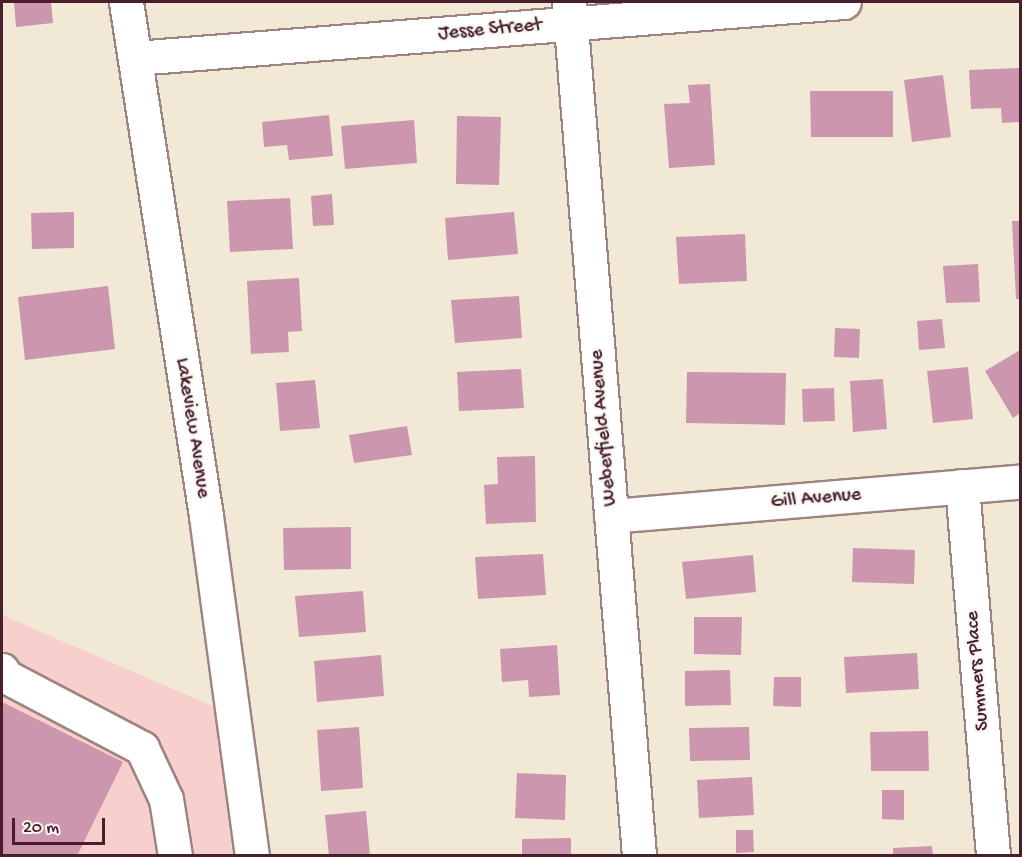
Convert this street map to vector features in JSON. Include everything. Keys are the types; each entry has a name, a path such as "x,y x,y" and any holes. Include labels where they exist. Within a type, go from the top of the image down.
{"street":[{"name":"Lakeview Avenue","path":"126,2 206,516 252,855"},
{"name":"Jesse Street","path":"135,58 570,12 844,2"},
{"name":"Weberfield Avenue","path":"570,12 639,855"},
{"name":"Gill Avenue","path":"611,516 1020,482"},
{"name":"Summers Place","path":"962,486 993,855"},
{"path":"3,673 142,747 166,799 176,855"}],"shaded area":[{"path":"2,615 224,711 245,855 2,855"}],"building":[{"path":"14,2 51,2 53,23 16,27"},
{"path":"1020,68 1020,122 1002,123 1001,108 971,109 969,70"},
{"path":"943,75 951,137 912,142 904,80"},
{"path":"710,84 715,165 669,168 664,104 690,103 688,85"},
{"path":"810,91 893,91 893,137 811,137"},
{"path":"329,115 333,156 289,160 287,145 264,147 262,122"},
{"path":"457,116 501,117 499,185 456,184"},
{"path":"414,120 417,163 345,169 341,126"},
{"path":"332,194 334,225 313,226 311,196"},
{"path":"290,198 293,249 230,252 227,201"},
{"path":"74,212 74,248 32,249 31,213"},
{"path":"514,212 518,254 448,260 445,218"},
{"path":"1012,221 1020,221 1020,299 1016,299"},
{"path":"745,234 747,281 679,284 676,237"},
{"path":"978,264 980,302 946,303 943,266"},
{"path":"299,278 302,331 288,332 289,352 251,354 247,281"},
{"path":"108,286 115,349 25,360 18,297"},
{"path":"519,296 522,338 455,343 451,300"},
{"path":"942,319 945,348 919,350 917,321"},
{"path":"835,328 860,329 859,358 834,357"},
{"path":"1020,350 1020,413 1013,418 985,371"},
{"path":"968,367 973,419 933,423 927,371"},
{"path":"521,369 524,408 459,411 457,372"},
{"path":"687,372 786,373 785,425 686,423"},
{"path":"883,379 887,429 853,432 850,381"},
{"path":"315,380 320,428 280,431 276,383"},
{"path":"834,388 835,421 803,422 802,389"},
{"path":"407,426 412,455 354,463 349,435"},
{"path":"535,456 536,522 486,524 484,485 498,484 497,457"},
{"path":"351,527 351,569 284,570 283,528"},
{"path":"853,548 915,550 914,584 852,582"},
{"path":"543,554 546,595 478,599 475,557"},
{"path":"753,555 756,592 686,599 682,562"},
{"path":"363,591 366,632 299,637 295,596"},
{"path":"694,617 742,617 741,655 694,654"},
{"path":"557,645 560,695 529,697 528,680 502,682 500,649"},
{"path":"917,653 919,689 846,693 844,657"},
{"path":"381,655 384,696 317,702 314,661"},
{"path":"730,670 731,705 685,706 685,671"},
{"path":"774,677 801,677 801,707 773,706"},
{"path":"2,702 123,762 77,856 2,856"},
{"path":"359,727 363,788 321,791 317,730"},
{"path":"749,727 750,760 690,761 689,728"},
{"path":"928,731 929,771 871,771 870,732"},
{"path":"517,773 566,775 565,820 515,818"},
{"path":"752,777 754,815 699,818 697,780"},
{"path":"882,790 904,790 904,820 882,819"},
{"path":"366,811 370,856 329,856 325,815"},
{"path":"736,830 753,830 754,852 736,853"},
{"path":"571,838 571,856 522,856 522,839"},
{"path":"932,846 933,856 893,856 893,848"}]}
